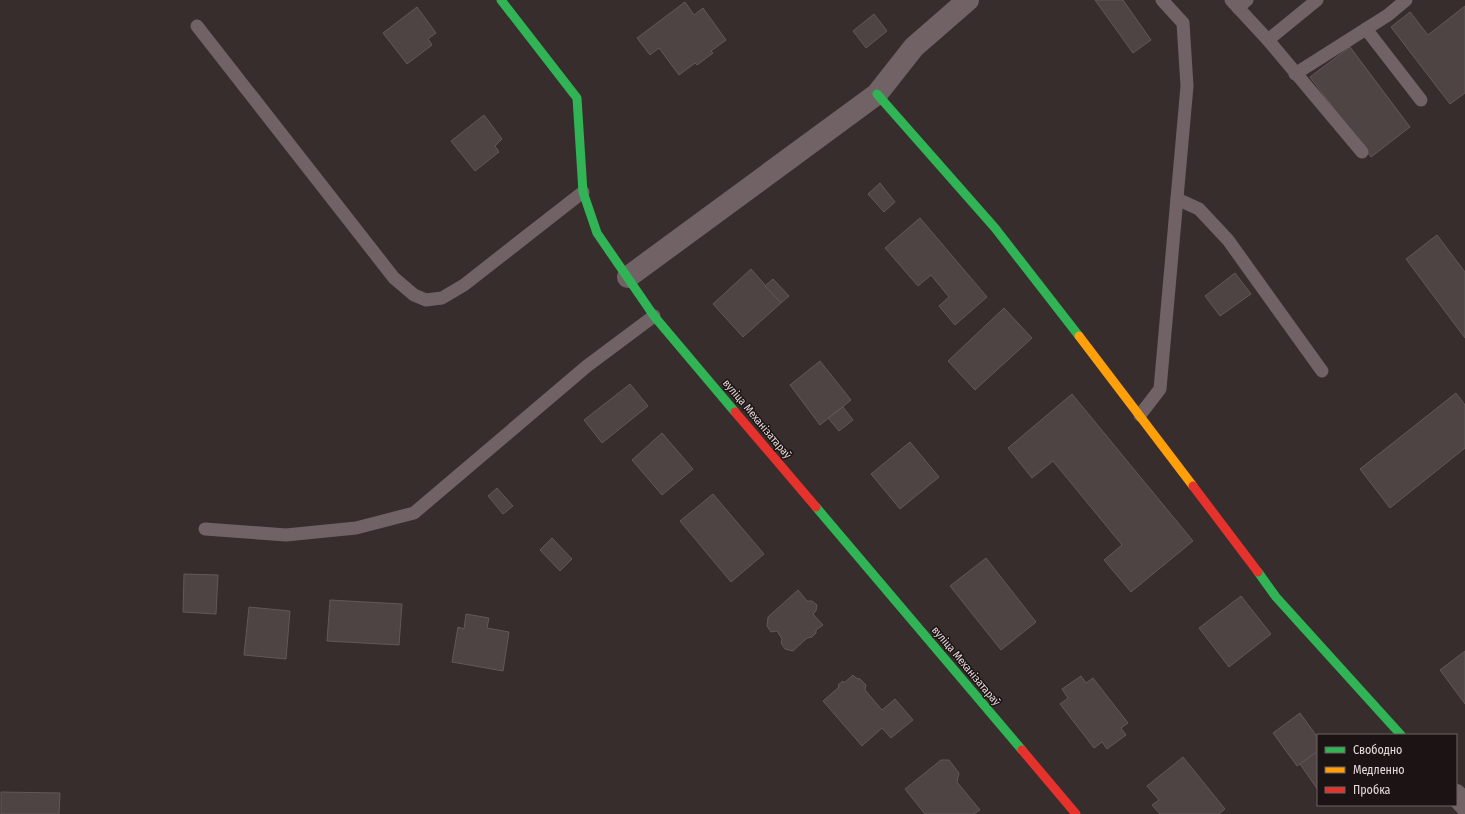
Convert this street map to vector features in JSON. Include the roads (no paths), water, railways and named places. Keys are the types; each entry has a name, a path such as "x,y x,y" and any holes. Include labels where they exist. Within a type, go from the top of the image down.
{"street":[{"name":"вуліца Механізатараў","path":"501,0 577,98 583,192 597,233 628,276 654,316 1076,814"},
{"path":"628,276 877,94 914,47 968,0"},
{"path":"877,94 995,228 1140,414 1276,597 1400,734"},
{"path":"1457,796 1465,805"}],"lane":[{"path":"1140,414 1160,389 1187,86 1183,23 1162,0"},
{"path":"1268,40 1317,0"},
{"path":"1295,74 1388,15 1406,0"},
{"path":"1239,3 1295,74 1362,152"},
{"path":"197,26 394,278 414,296 426,300 442,298 464,285 583,192"},
{"path":"1366,29 1421,100"},
{"path":"1177,199 1199,209 1228,240 1322,371"},
{"path":"205,529 286,535 356,528 414,513 587,366 654,316"}]}
